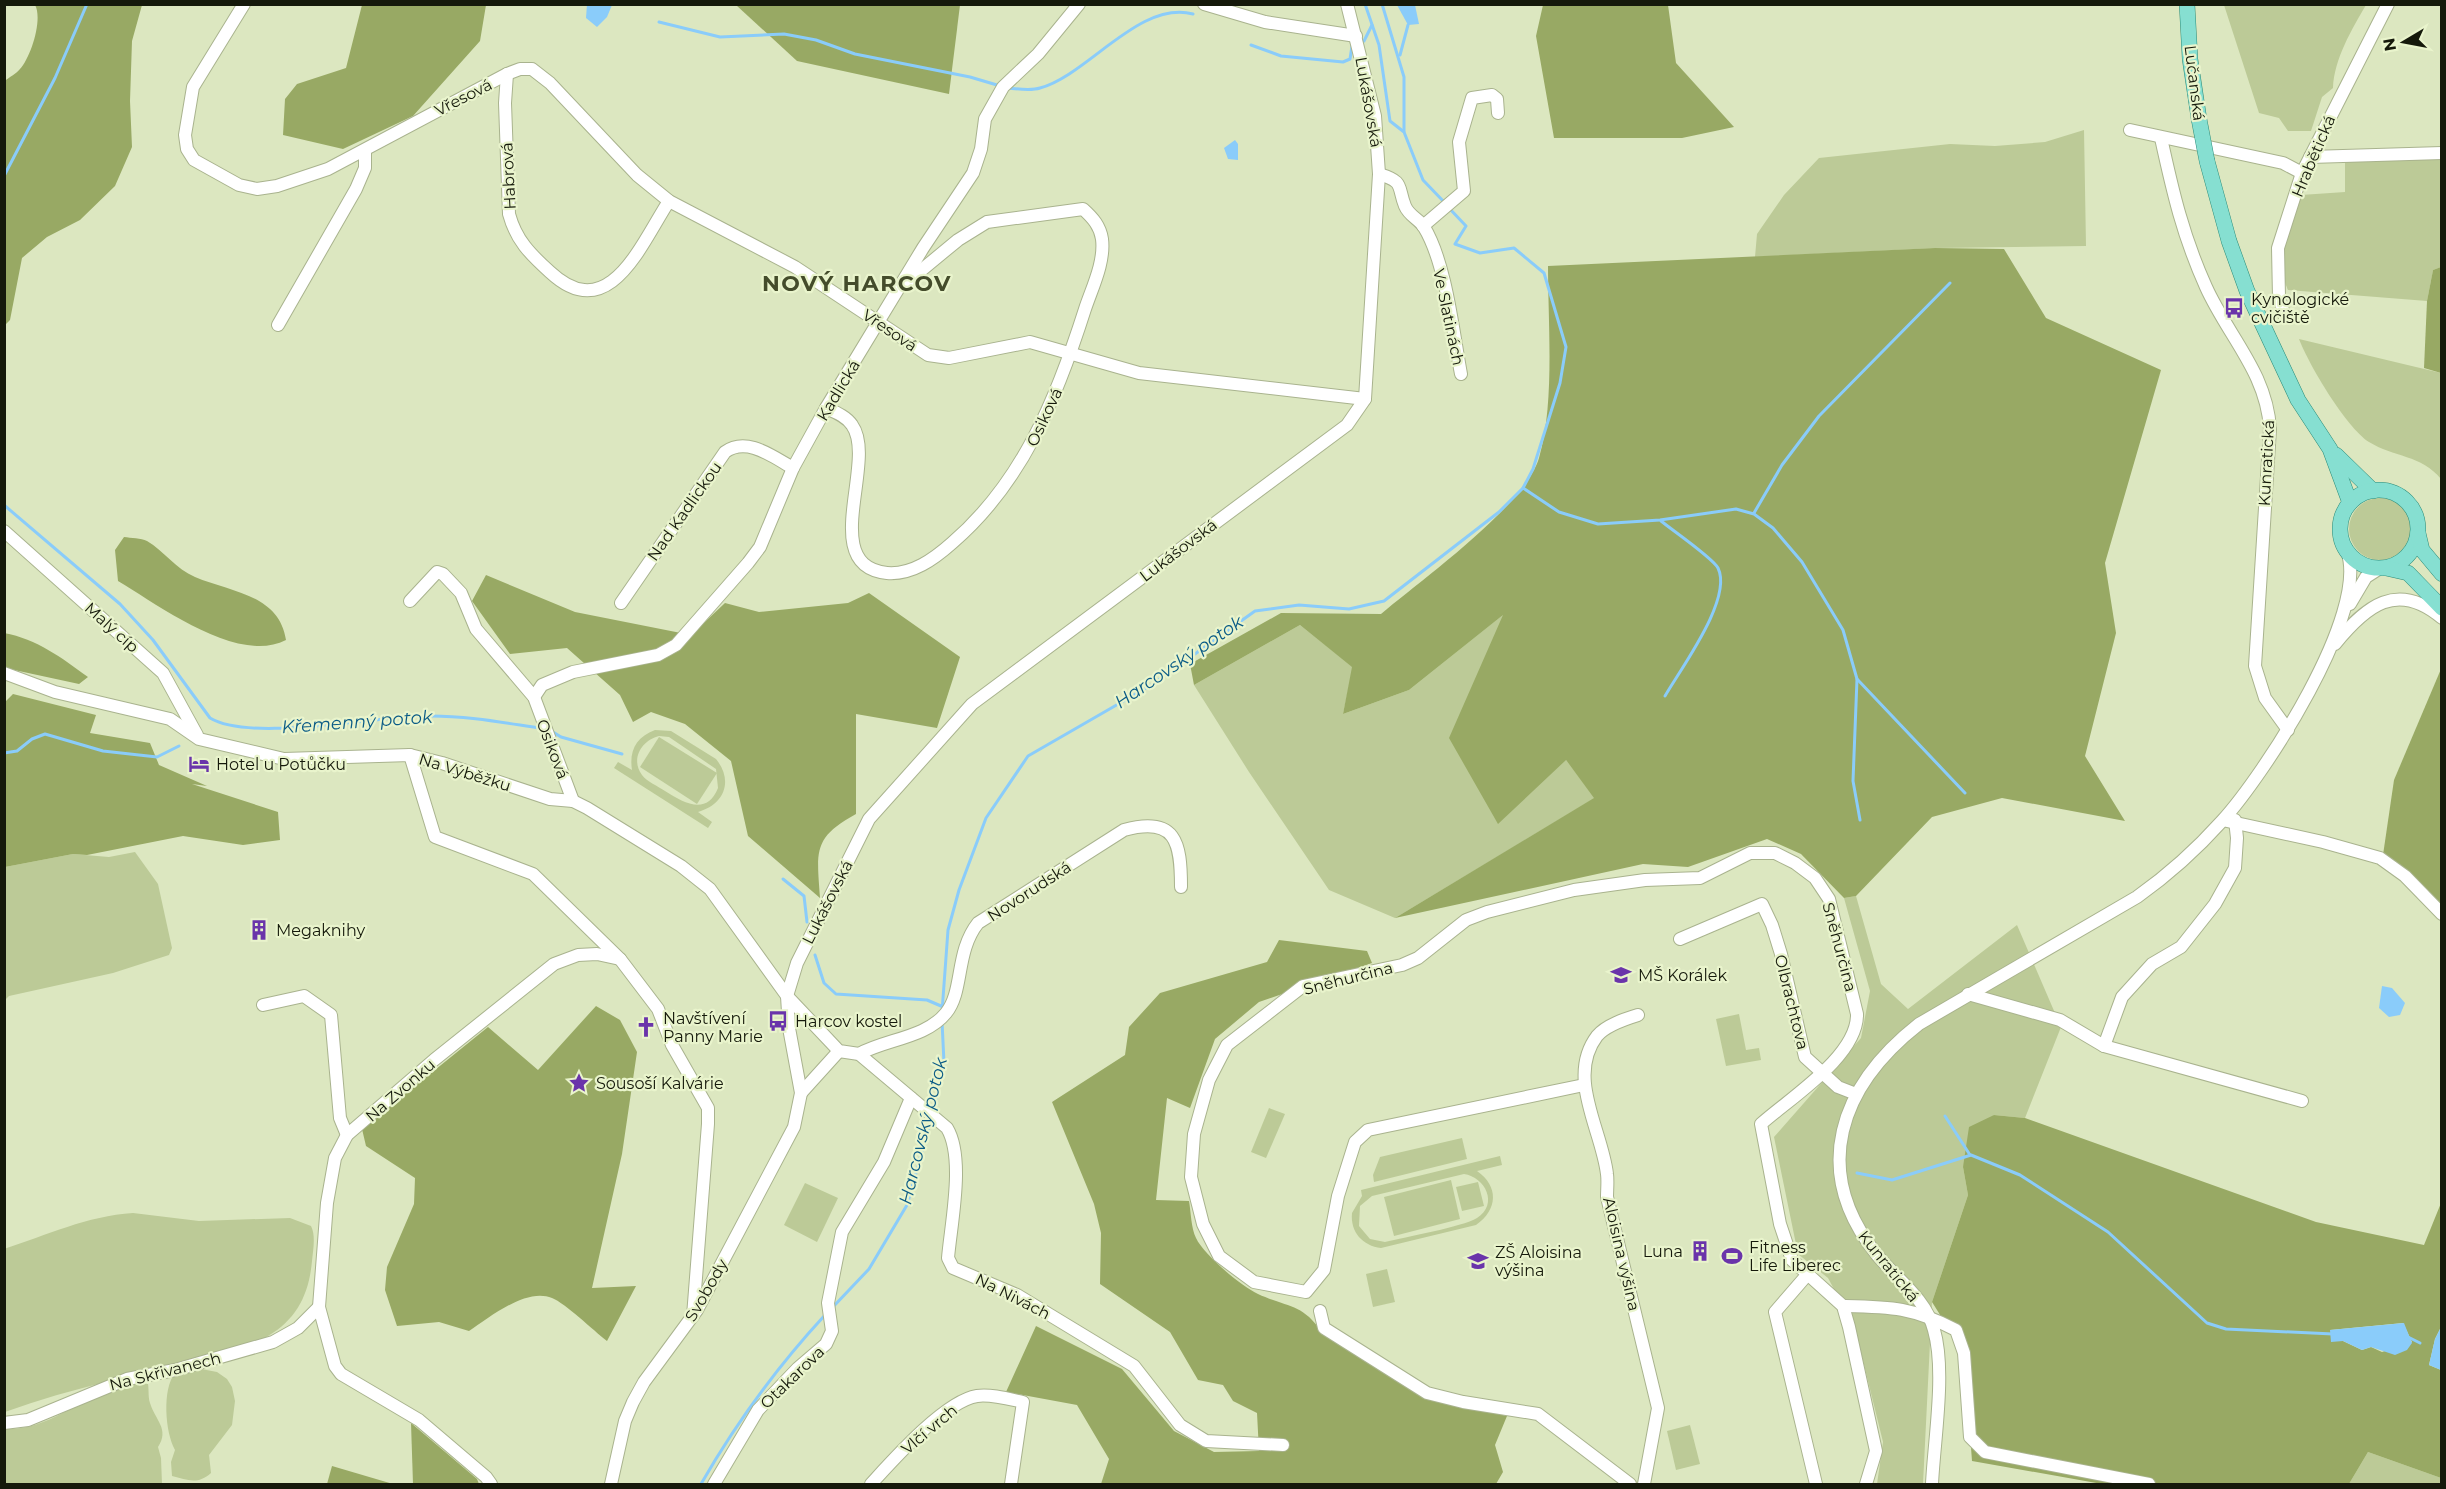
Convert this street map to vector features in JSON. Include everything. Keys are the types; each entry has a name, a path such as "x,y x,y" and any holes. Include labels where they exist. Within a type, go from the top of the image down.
{"main road":[{"name":"Lučanská","path":"2187,4 2190,59 2199,119 2207,161 2229,241 2247,291 2298,399 2330,449"},
{"path":"2330,449 2373,491"},
{"path":"2330,449 2350,503 2373,491 2390,492 2404,500 2414,513 2422,550 2442,574"},
{"name":"Kunratická","path":"2347,550 2340,530 2343,515 2350,503"},
{"name":"Kunratická","path":"2382,568 2401,561 2410,553 2418,530"},
{"path":"2347,550 2365,565 2408,573 2442,608"}],"street":[{"name":"Vřesová","path":"244,4 193,87 185,135 187,149 194,160 233,183 257,189 277,186 328,169 507,74 520,69 532,69 550,82 637,175 669,201 795,267 928,355 949,358 1030,342 1139,373 1365,399"},
{"name":"Kadlická","path":"534,697 542,685 573,672 658,655 676,645 726,592 760,547 793,468 826,408 973,173 981,149 985,119 1003,87 1038,54 1079,4"},
{"name":"Lukášovská","path":"1204,4 1265,22 1356,36"},
{"name":"Lukášovská","path":"787,996 797,963 869,819 972,704 1347,425 1365,399 1379,174 1374,116 1347,4"},
{"name":"Hrabětická","path":"2285,317 2279,297 2278,248 2302,173 2388,4"},
{"name":"Habrová","path":"507,74 507,178 511,222 522,246 564,285 579,291 592,292 618,279 669,201"},
{"path":"1423,225 1457,199 1464,190 1458,142 1472,98 1492,95 1497,99 1498,113"},
{"path":"2130,130 2283,163 2302,173"},
{"name":"Kunratická","path":"2161,138 2184,236 2208,291 2250,361 2267,402 2270,429 2255,666 2265,698 2288,730"},
{"path":"278,325 356,189 365,168 365,151"},
{"path":"2310,157 2442,153"},
{"name":"Ve Slatinách","path":"1379,174 1394,179 1400,185 1405,205 1411,216 1423,225 1443,279 1461,374"},
{"name":"Osiková","path":"826,408 843,416 853,425 858,437 859,452 852,528 854,549 860,558 873,569 887,573 922,566 962,534 1004,488 1022,462 1053,402 1072,353 1102,259 1102,240 1093,218 1083,209 987,222 958,240 900,288"},
{"name":"Nad Kadlickou","path":"621,603 725,452 732,447 751,446 793,468"},
{"name":"Malý cíp","path":"4,531 163,673 199,739"},
{"name":"Kunratická","path":"2343,615 2350,580 2347,550"},
{"name":"Kunratická","path":"1932,1485 1938,1378 1936,1340 1928,1316 1914,1294 1868,1243 1849,1211 1843,1194 1838,1151 1856,1094 1881,1059 1906,1034 1968,994 2137,897 2170,874 2229,820 2288,730 2343,615 2366,577 2382,568"},
{"name":"Osiková","path":"410,601 432,575 443,574 461,593 476,629 534,697 573,801"},
{"path":"2326,654 2358,617 2383,602 2411,601 2442,618"},
{"name":"Na Výběžku","path":"4,673 55,692 170,719 199,739 284,759 410,755 442,763 550,799 573,801 681,866 710,890 787,996"},
{"path":"410,755 435,837 533,874 620,959 658,1009 672,1045 708,1108 693,1316"},
{"path":"2229,820 2380,858 2405,876 2442,914"},
{"path":"2104,1046 2122,997 2152,964 2181,947 2215,904 2235,868 2237,838 2229,820"},
{"name":"Novorudská","path":"859,1054 873,1046 914,1034 930,1026 946,1013 955,992 962,952 969,934 978,923 1124,830 1145,824 1164,828 1175,839 1181,858 1181,887"},
{"name":"Sněhurčina","path":"1584,1084 1368,1130 1355,1143 1338,1196 1324,1270 1306,1292 1254,1282 1219,1256 1203,1224 1191,1178 1194,1134 1209,1080 1227,1045 1303,986 1402,965 1418,958 1466,920 1574,890 1645,880 1700,878 1750,853 1775,854 1795,863 1815,878 1829,899 1857,1014 1857,1024 1851,1038 1822,1073"},
{"name":"Olbrachtova","path":"1680,939 1762,903 1781,954 1805,1057 1838,1087 1856,1094"},
{"name":"Na Zvonku","path":"263,1005 304,996 331,1015 340,1118 346,1135 434,1060 554,964 578,955 597,954 620,959"},
{"path":"1968,994 2060,1020 2104,1046 2302,1101"},
{"path":"787,996 839,1050 859,1054"},
{"name":"Svobody","path":"611,1485 625,1421 633,1402 644,1382 693,1316 794,1127 801,1093 789,1028 787,996"},
{"name":"Aloisina výšina","path":"1638,1015 1621,1020 1598,1035 1585,1062 1584,1084 1607,1174 1607,1197 1658,1408 1644,1485"},
{"name":"Svobody","path":"801,1093 839,1050"},
{"name":"Na Nivách","path":"859,1054 926,1110 951,1135 955,1158 948,1258 953,1268 1017,1295 1134,1366 1180,1425 1206,1441 1284,1445"},
{"path":"1822,1073 1761,1124 1780,1224 1792,1260 1843,1306 1876,1451 1866,1485"},
{"name":"Otakarova","path":"714,1485 758,1410 798,1368 826,1344 832,1331 828,1303 842,1232 884,1162 911,1098"},
{"path":"346,1135 335,1158 327,1203 320,1307 335,1366 341,1374 419,1420 486,1477 491,1485"},
{"path":"1807,1275 1775,1312 1816,1485"},
{"path":"1843,1306 1894,1307 1928,1316 1956,1330 1964,1353 1970,1437 1984,1452 2149,1485"},
{"name":"Na Skřivanech","path":"4,1423 28,1420 127,1379 175,1370 273,1342 298,1328 320,1307"},
{"path":"1320,1311 1324,1328 1427,1393 1462,1402 1538,1414 1630,1485"},
{"name":"Vlčí vrch","path":"871,1485 899,1454 956,1404 978,1396 1023,1402 1011,1485"}],"green space":[{"path":"35,5 142,5 132,41 130,101 132,147 115,186 80,220 47,237 22,258 10,320 5,325 5,81 20,69 32,47 38,19"},
{"path":"362,5 486,5 480,41 413,116 343,149 283,135 285,99 297,84 346,68"},
{"path":"736,5 960,5 949,94 797,61"},
{"path":"1543,5 1668,5 1676,63 1734,127 1682,138 1554,138 1536,36"},
{"path":"2224,5 2366,5 2345,45 2337,66 2333,88 2322,97 2311,131 2288,131 2279,118 2259,113"},
{"path":"2084,130 2086,246 1935,248 1755,257 1757,234 1784,195 1819,158 1950,144 1995,146 2045,142"},
{"path":"2441,157 2441,267 2433,270 2427,301 2288,290 2284,279 2284,255 2289,230 2301,195 2345,192 2345,161"},
{"path":"1935,248 2004,249 2046,318 2161,370 2105,563 2116,633 2085,756 2125,821 2002,798 1932,817 1856,896 1844,898 1801,854 1767,839 1688,867 1643,864 1395,918 1594,798 1566,760 1498,824 1449,738 1503,615 1409,690 1343,714 1352,667 1300,625 1194,685 1190,664 1281,613 1381,614 1470,541 1514,498 1530,477 1539,458 1544,436 1550,363 1548,266"},
{"path":"2442,267 2441,373 2424,368 2427,301 2433,270"},
{"path":"2299,339 2441,373 2441,479 2425,465 2378,447 2360,434 2329,395"},
{"path":"2374,498 2386,498 2402,507 2409,517 2411,529 2409,541 2402,551 2386,560 2374,560 2363,555 2354,546 2349,535 2349,523 2354,512 2363,503"},
{"path":"124,537 147,541 188,574 237,591 263,604 274,613 282,625 286,640 267,646 245,645 223,639 177,617 118,581 115,550"},
{"path":"486,575 575,612 691,635 725,603 759,612 848,603 869,593 960,657 937,728 856,714 856,814 831,831 820,848 818,869 820,898 748,836 731,761 685,724 651,712 633,722 620,695 567,648 510,654 472,601"},
{"path":"1504,614 1566,760 1595,798 1395,918 1329,890 1249,772 1194,685 1300,625 1353,667 1343,714 1409,690"},
{"path":"4,633 27,640 59,656 88,677 79,684 5,668"},
{"path":"2441,669 2441,907 2383,855 2394,780"},
{"path":"13,694 96,715 90,733 150,743 159,765 207,786 192,784 278,812 280,840 243,845 183,836 87,855 73,854 5,867 4,703"},
{"path":"655,730 671,731 716,759 721,767 725,784 720,798 707,809 698,812 712,822 708,828 614,768 618,762 632,770 631,763 635,746 648,733","holes":["669,737 716,769 718,788 708,802 687,803 653,784 642,775 637,763 643,746 653,738"]},
{"path":"659,737 717,773 697,804 640,767"},
{"path":"135,852 158,884 172,948 169,955 113,973 9,996 5,1000 5,867 73,854 109,857"},
{"path":"1856,896 1881,984 1908,1009 2017,925 2061,1027 2025,1118 1994,1115 1963,1167 1968,1195 1932,1302 1923,1484 1877,1484 1883,1442 1855,1328 1828,1278 1798,1254 1774,1137 1861,1038 1870,991 1844,898"},
{"path":"1279,940 1367,951 1372,963 1259,1002 1215,1039 1190,1108 1167,1098 1156,1200 1189,1201 1196,1238 1207,1253 1224,1269 1258,1294 1300,1310 1321,1331 1422,1397 1507,1416 1495,1445 1503,1472 1496,1484 1101,1484 1109,1459 1077,1405 1006,1392 1036,1326 1122,1369 1174,1431 1214,1452 1259,1451 1257,1413 1233,1401 1223,1385 1198,1380 1170,1332 1100,1284 1101,1233 1094,1204 1052,1102 1125,1055 1129,1027 1160,993 1267,962"},
{"path":"596,1006 620,1020 637,1052 622,1154 592,1288 636,1286 607,1341 564,1305 552,1298 542,1296 520,1300 469,1331 439,1322 397,1326 385,1290 387,1267 414,1204 415,1178 366,1146 362,1129 488,1027 538,1070"},
{"path":"1739,1014 1746,1050 1759,1048 1761,1060 1726,1066 1716,1019"},
{"path":"1269,1108 1285,1114 1266,1158 1251,1152"},
{"path":"1994,1115 2025,1118 2316,1222 2424,1245 2441,1203 2441,1327 2435,1339 2429,1365 2441,1370 2441,1478 2368,1452 2349,1484 2102,1484 1972,1461 1964,1353 1932,1302 1968,1195 1963,1167 1969,1127","holes":["2403,1323 2412,1342 2382,1352 2371,1347 2362,1350 2343,1341 2330,1330"]},
{"path":"1462,1138 1467,1159 1374,1182 1373,1175 1380,1157"},
{"path":"1500,1156 1502,1165 1477,1171 1489,1184 1493,1198 1489,1212 1476,1225 1381,1248 1363,1241 1353,1226 1352,1213 1362,1196 1361,1190","holes":["1464,1174 1478,1180 1487,1192 1487,1206 1477,1218 1447,1228 1385,1242 1370,1239 1359,1226 1360,1206 1372,1196"]},
{"path":"1451,1180 1460,1219 1394,1236 1384,1197"},
{"path":"1478,1182 1484,1206 1462,1211 1456,1187"},
{"path":"805,1183 838,1198 817,1242 784,1225"},
{"path":"133,1213 199,1221 290,1218 311,1226 314,1243 310,1273 300,1304 287,1322 268,1336 255,1342 56,1395 5,1412 4,1249 83,1222"},
{"path":"1387,1269 1395,1302 1373,1307 1366,1274"},
{"path":"196,1368 217,1372 227,1379 232,1387 235,1401 232,1425 209,1455 211,1473 202,1479 192,1480 172,1476 171,1462 175,1450 169,1433 166,1411 168,1389 175,1373"},
{"path":"148,1384 150,1403 163,1435 158,1447 161,1458 162,1484 5,1484 5,1429 34,1425 114,1388"},
{"path":"411,1423 477,1479 479,1484 413,1484"},
{"path":"1690,1425 1700,1464 1676,1470 1667,1431"},
{"path":"2368,1452 2441,1478 2441,1484 2349,1484"},
{"path":"332,1466 393,1484 327,1484"}],"water":[{"path":"587,4 612,4 607,17 597,27 586,18"},
{"path":"1397,5 1415,5 1419,24 1408,25"},
{"path":"1235,140 1238,144 1238,160 1228,159 1224,148"},
{"path":"2382,986 2392,988 2405,1003 2400,1015 2389,1017 2379,1008"},
{"path":"2404,1323 2412,1343 2407,1350 2395,1355 2371,1347 2362,1350 2343,1341 2331,1342 2330,1330"},
{"path":"2441,1327 2441,1370 2429,1365 2435,1339"}],"waterway":[{"path":"4,176 55,78 87,4"},
{"name":"Harcovský potok","path":"1365,4 1379,45 1390,121 1404,132 1423,180 1445,203"},
{"path":"1382,4 1404,77 1404,131"},
{"path":"1008,88 1029,90 1058,81 1114,41 1153,18 1173,13 1193,14"},
{"path":"659,22 720,37 784,34 816,40 855,54 970,77 997,85"},
{"path":"1364,41 1372,25"},
{"path":"1400,55 1408,25"},
{"path":"1251,45 1281,56 1343,62 1350,59 1352,46"},
{"name":"Harcovský potok","path":"942,1012 948,930 959,890 986,818 1028,756 1153,684 1255,611 1299,605 1349,609 1384,601 1499,512 1523,488 1533,469 1560,383 1566,347 1544,273 1514,248 1480,253 1455,244 1466,226 1449,208"},
{"path":"1754,513 1782,465 1819,416 1950,283"},
{"path":"1523,488 1559,512 1598,524 1660,520 1736,509 1754,514 1773,528 1802,562 1843,630 1857,679 1965,793"},
{"name":"Křemenný potok","path":"4,505 120,604 153,640 210,718 229,725 284,728 445,716 540,728"},
{"path":"1661,521 1715,563 1721,581 1712,615 1665,696"},
{"path":"1857,679 1853,781 1860,820"},
{"name":"Křemenný potok","path":"553,732 561,737 622,754"},
{"name":"Křemenný potok","path":"4,753 17,751 32,739 45,734 103,751 157,757 179,746"},
{"name":"Křemenný potok","path":"783,879 804,896 807,922"},
{"name":"Křemenný potok","path":"815,955 824,983 836,994 927,1000 941,1006"},
{"name":"Harcovský potok","path":"933,1112 944,1063 942,1021"},
{"path":"1945,1116 1970,1155"},
{"name":"Harcovský potok","path":"832,1308 869,1269 907,1205 931,1119"},
{"path":"1857,1173 1892,1180 1971,1155 2020,1175 2108,1232 2207,1323 2226,1329 2333,1334"},
{"name":"Harcovský potok","path":"701,1484 728,1439 758,1396 825,1315"},
{"path":"2408,1337 2420,1343"}],"place":[{"name":"Kynologické cvičiště","path":"2234,308"},
{"name":"Hotel u Potůčku","path":"199,764"},
{"name":"Megaknihy","path":"259,930"},
{"name":"MŠ Korálek","path":"1621,975"},
{"name":"Harcov kostel","path":"778,1021"},
{"name":"Navštívení Panny Marie","path":"646,1027"},
{"name":"Sousoší Kalvárie","path":"579,1083"},
{"name":"Luna","path":"1700,1251"},
{"name":"Fitness Life Liberec","path":"1732,1256"},
{"name":"ZŠ Aloisina výšina","path":"1478,1261"}],"district":[{"name":"NOVÝ HARCOV","path":"857,283"}]}
